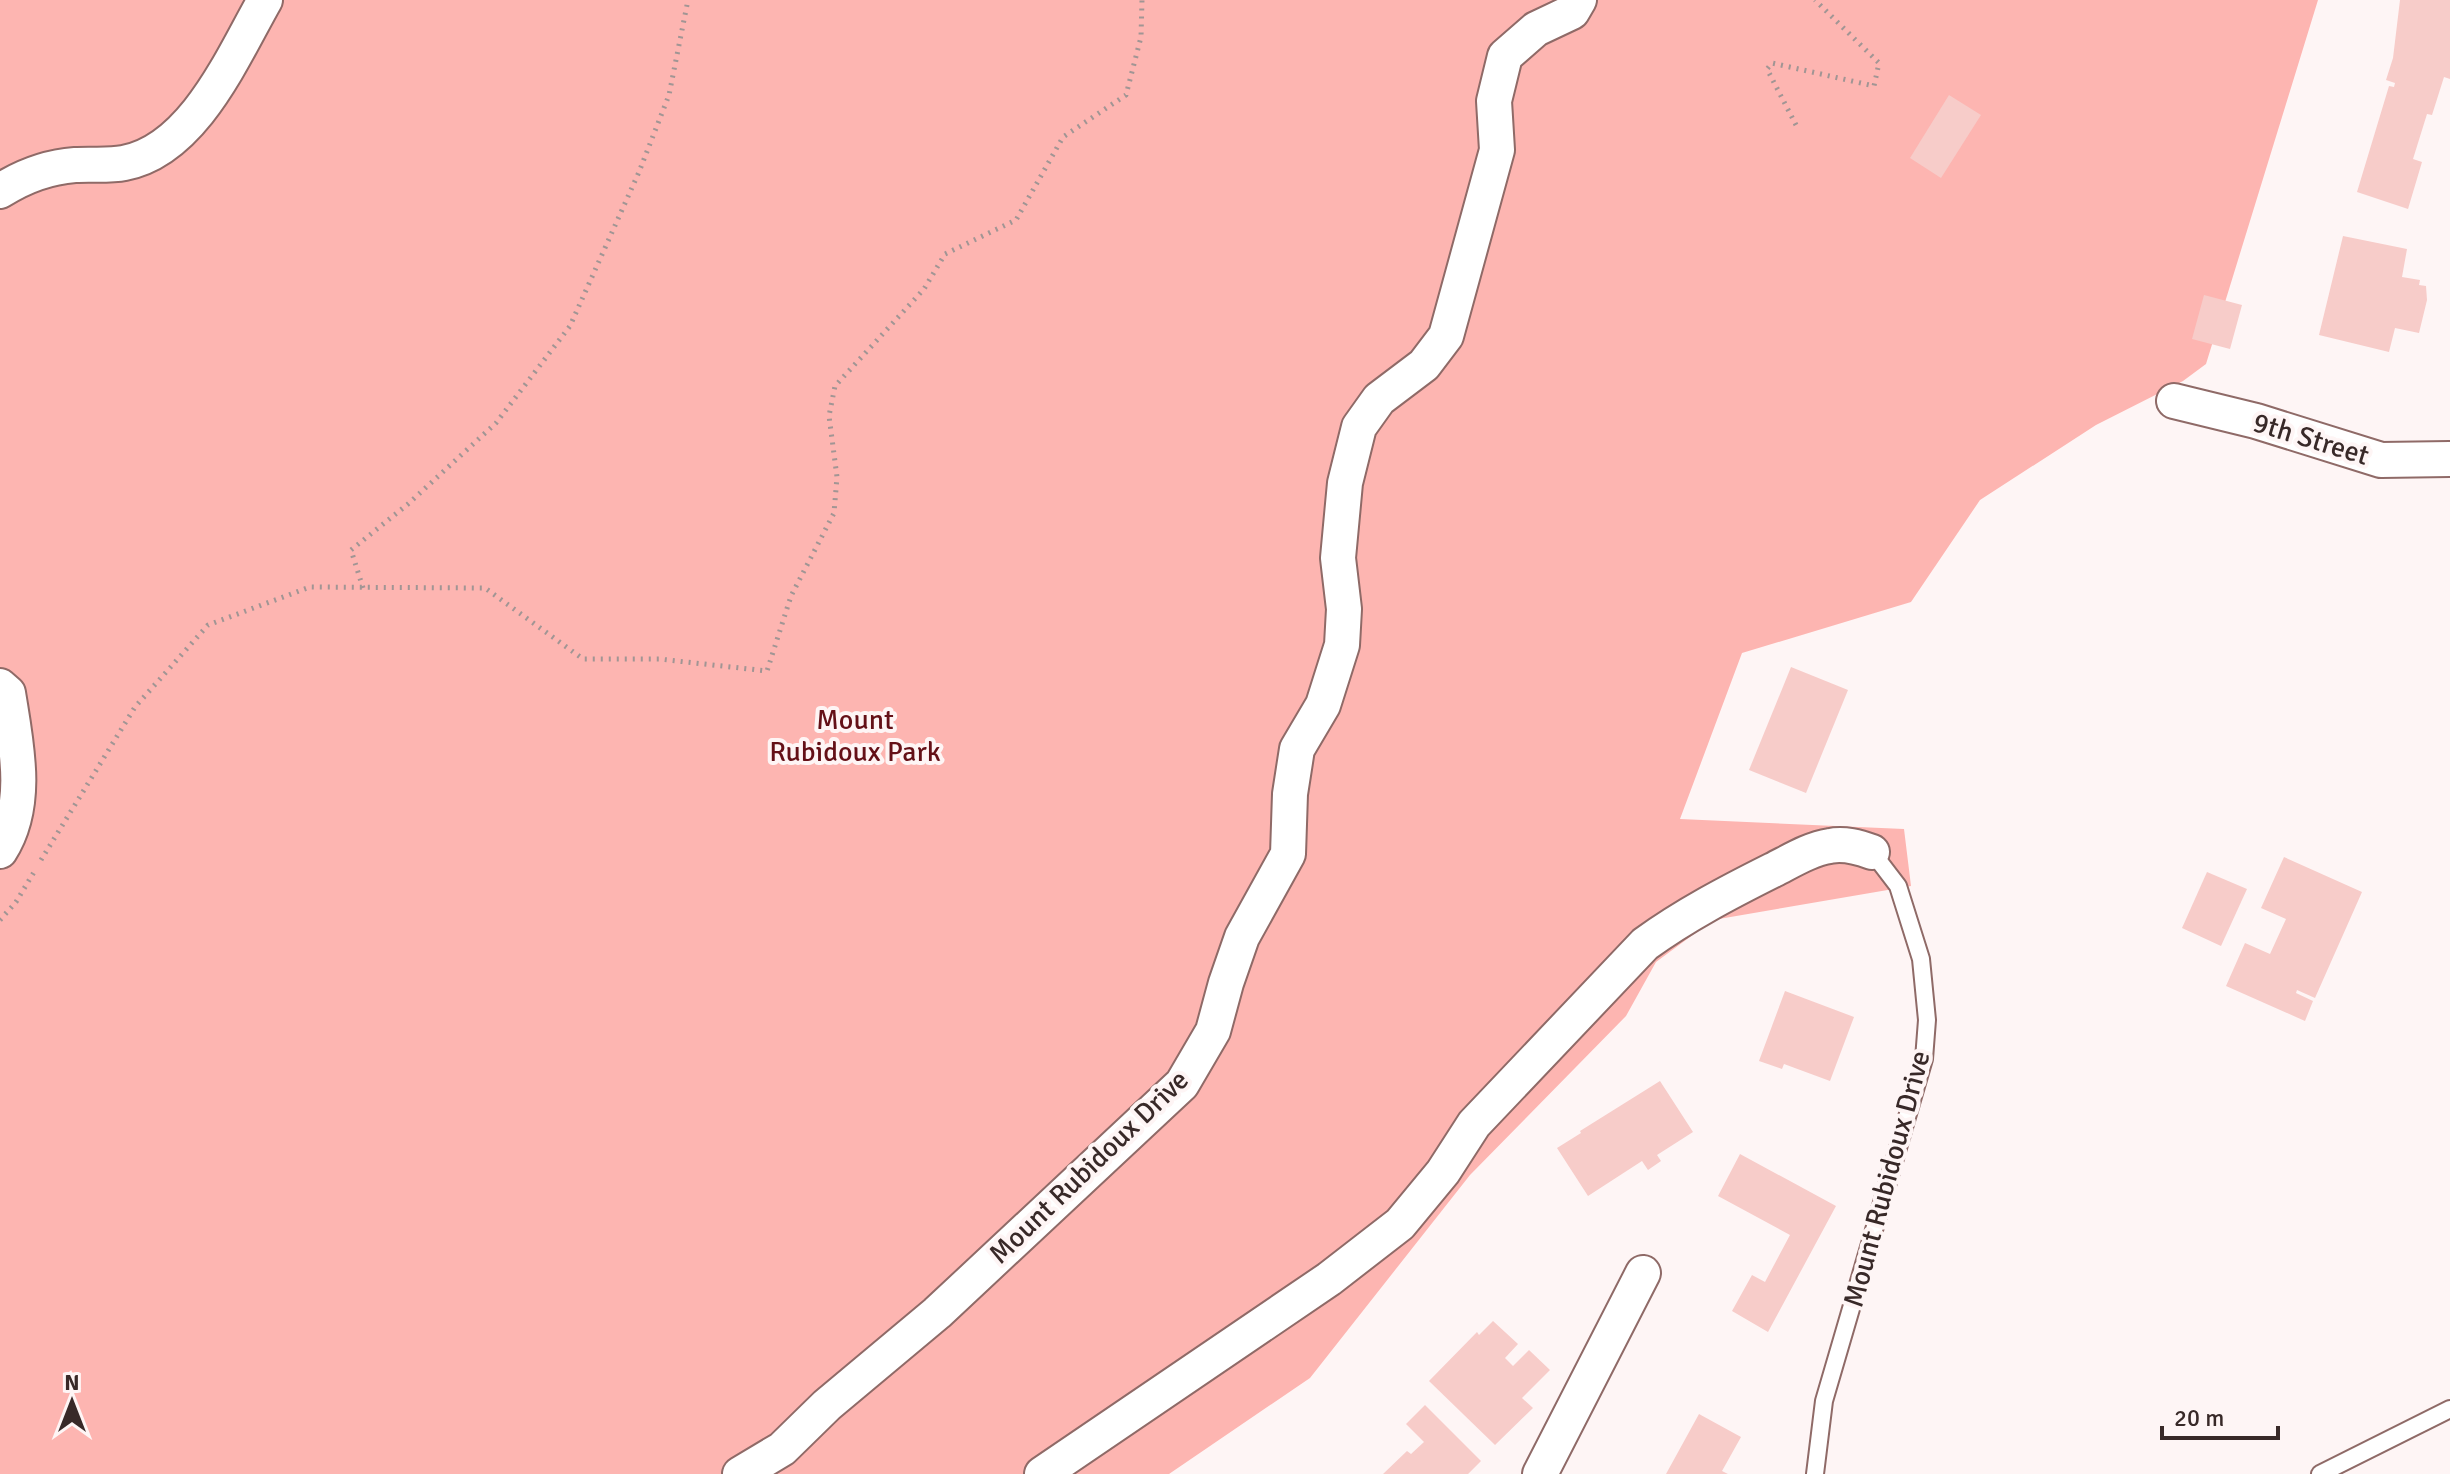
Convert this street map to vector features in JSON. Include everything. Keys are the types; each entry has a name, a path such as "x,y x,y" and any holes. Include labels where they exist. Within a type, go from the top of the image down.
{"street":[{"path":"0,191 21,177 70,165 125,163 165,146 201,110 265,0"},
{"name":"Mount Rubidoux Drive","path":"740,1474 782,1449 827,1405 937,1313 1171,1095 1182,1084 1213,1031 1242,937 1288,854 1290,794 1297,749 1323,705 1342,645 1344,609 1338,558 1345,483 1359,427 1379,399 1424,365 1446,336 1497,150 1494,101 1505,56 1536,29 1572,12 1579,0"},
{"name":"9th Street","path":"2174,401 2256,421 2381,460 2450,459"},
{"path":"0,686 8,693 20,767 11,834 0,851"},
{"name":"Mount Rubidoux Drive","path":"1042,1474 1329,1279 1400,1224 1443,1172 1474,1124 1645,944 1672,924 1815,849 1852,845 1872,852"},
{"path":"1540,1474 1643,1273"}],"lane":[{"name":"Mount Rubidoux Drive","path":"1815,1474 1824,1401 1924,1059 1927,1020 1921,959 1898,886 1872,852"},
{"path":"2320,1474 2450,1409"}],"path":[{"path":"363,588 351,550 408,504 496,423 570,326 639,172 669,95 688,0"},
{"path":"0,920 16,902 74,802 135,707 208,625 310,587 485,588 583,659 659,659 767,671 791,596 834,513 837,477 829,416 835,386 924,289 945,254 1016,220 1063,137 1126,95 1141,37 1142,0"},
{"path":"1796,125 1767,69 1772,63 1874,86 1879,63 1815,0"}],"green space":[{"name":"Mount Rubidoux Park","path":"0,0 2318,0 2206,364 2183,381 2096,425 1980,500 1911,602 1742,653 1680,819 1904,829 1911,886 1713,920 1656,962 1626,1016 1470,1175 1310,1378 1169,1474 0,1474"}],"building":[{"path":"2400,0 2450,0 2450,79 2444,77 2432,115 2427,114 2413,159 2422,162 2408,209 2357,192 2389,86 2394,87 2395,83 2386,80 2393,58"},
{"path":"1949,95 1981,115 1941,178 1910,158"},
{"path":"2343,236 2407,249 2402,277 2420,280 2419,285 2426,286 2427,300 2419,333 2395,328 2389,352 2319,335"},
{"path":"2204,295 2242,305 2230,349 2192,339"},
{"path":"1791,667 1848,690 1806,793 1749,770"},
{"path":"2284,857 2362,892 2315,998 2297,990 2296,993 2313,1001 2305,1021 2226,986 2245,943 2270,954 2286,919 2261,908"},
{"path":"2207,872 2247,889 2221,946 2182,928"},
{"path":"1785,991 1854,1017 1830,1081 1784,1064 1782,1069 1759,1061"},
{"path":"1660,1081 1693,1132 1657,1155 1661,1161 1648,1170 1642,1161 1588,1196 1557,1148"},
{"path":"1740,1154 1836,1206 1768,1332 1732,1311 1752,1275 1765,1282 1790,1235 1718,1196"},
{"path":"1493,1321 1518,1344 1505,1358 1513,1366 1529,1350 1550,1370 1522,1398 1533,1408 1495,1445 1429,1381 1477,1332 1479,1335"},
{"path":"1425,1405 1481,1461 1468,1474 1383,1474 1407,1451 1411,1454 1424,1442 1406,1424"},
{"path":"1699,1414 1741,1437 1722,1471 1728,1474 1666,1474"}]}
